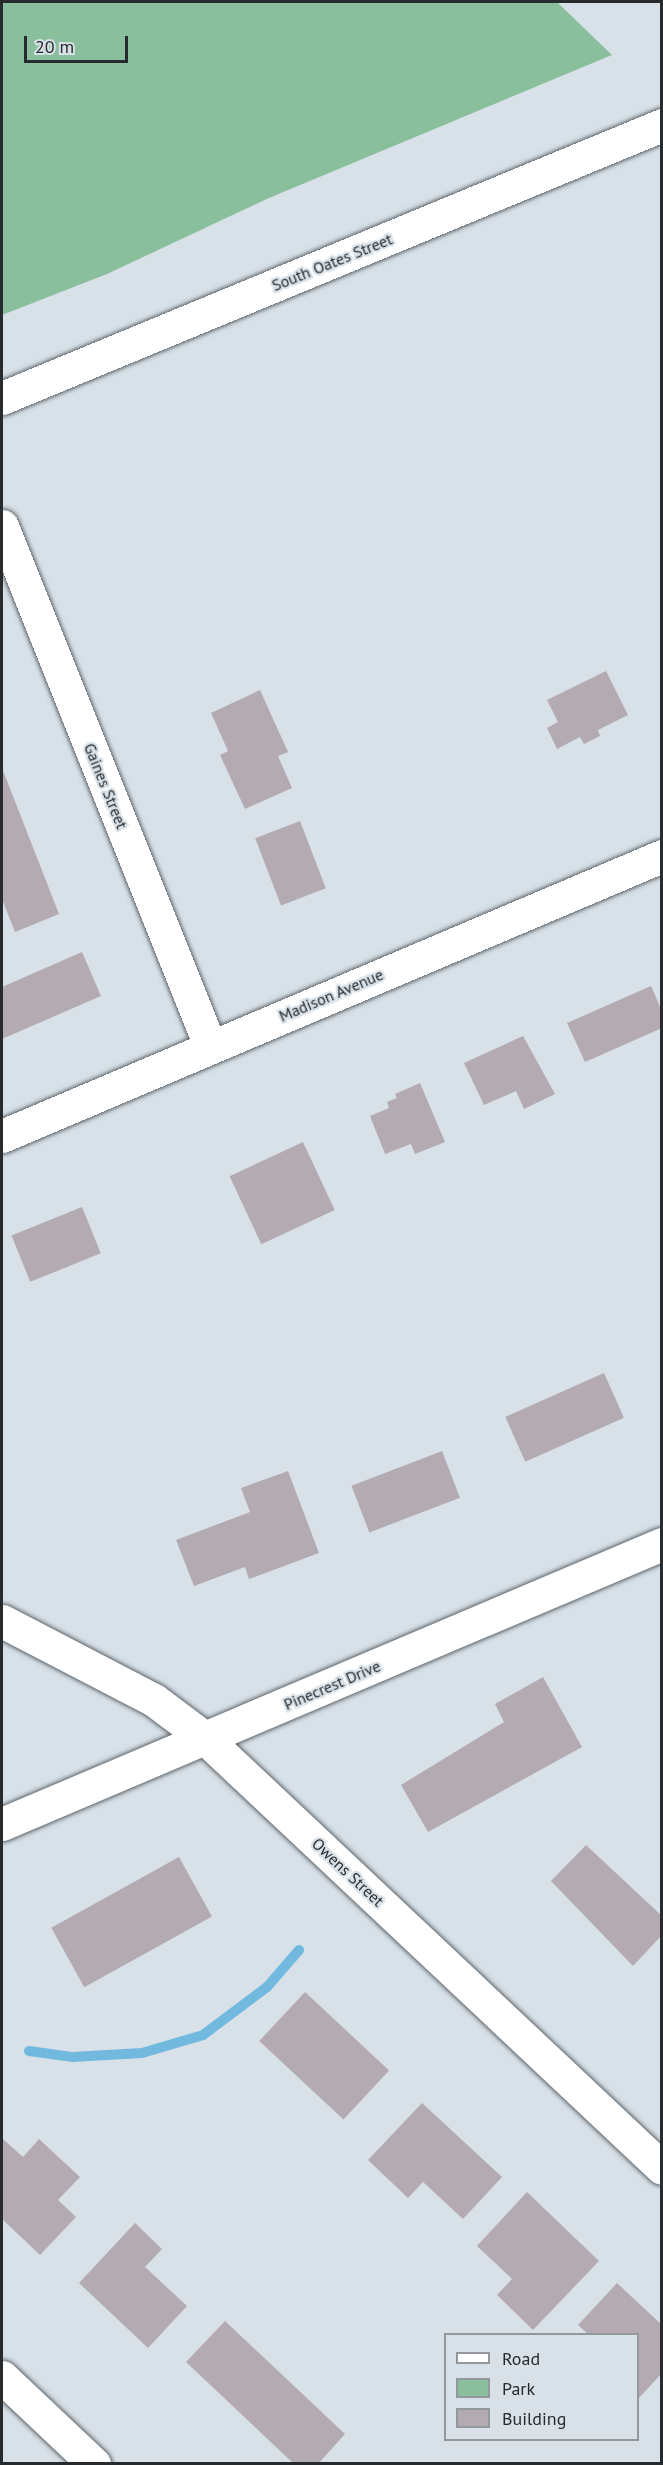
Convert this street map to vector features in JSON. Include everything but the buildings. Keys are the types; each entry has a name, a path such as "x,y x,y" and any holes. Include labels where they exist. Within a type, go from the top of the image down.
{"street":[{"name":"South Oates Street","path":"2,398 662,125"},
{"name":"Gaines Street","path":"2,526 210,1046"},
{"name":"Madison Avenue","path":"2,1136 662,856"},
{"name":"Pinecrest Drive","path":"2,1824 662,1544"},
{"name":"Owens Street","path":"2,1621 154,1700 206,1739 662,2168"},
{"path":"2,2377 94,2463"}],"green space":[{"path":"2,2 557,2 612,55 269,198 107,274 2,315"}],"waterway":[{"path":"29,2051 72,2057 142,2053 203,2035 267,1987 299,1950"}]}
